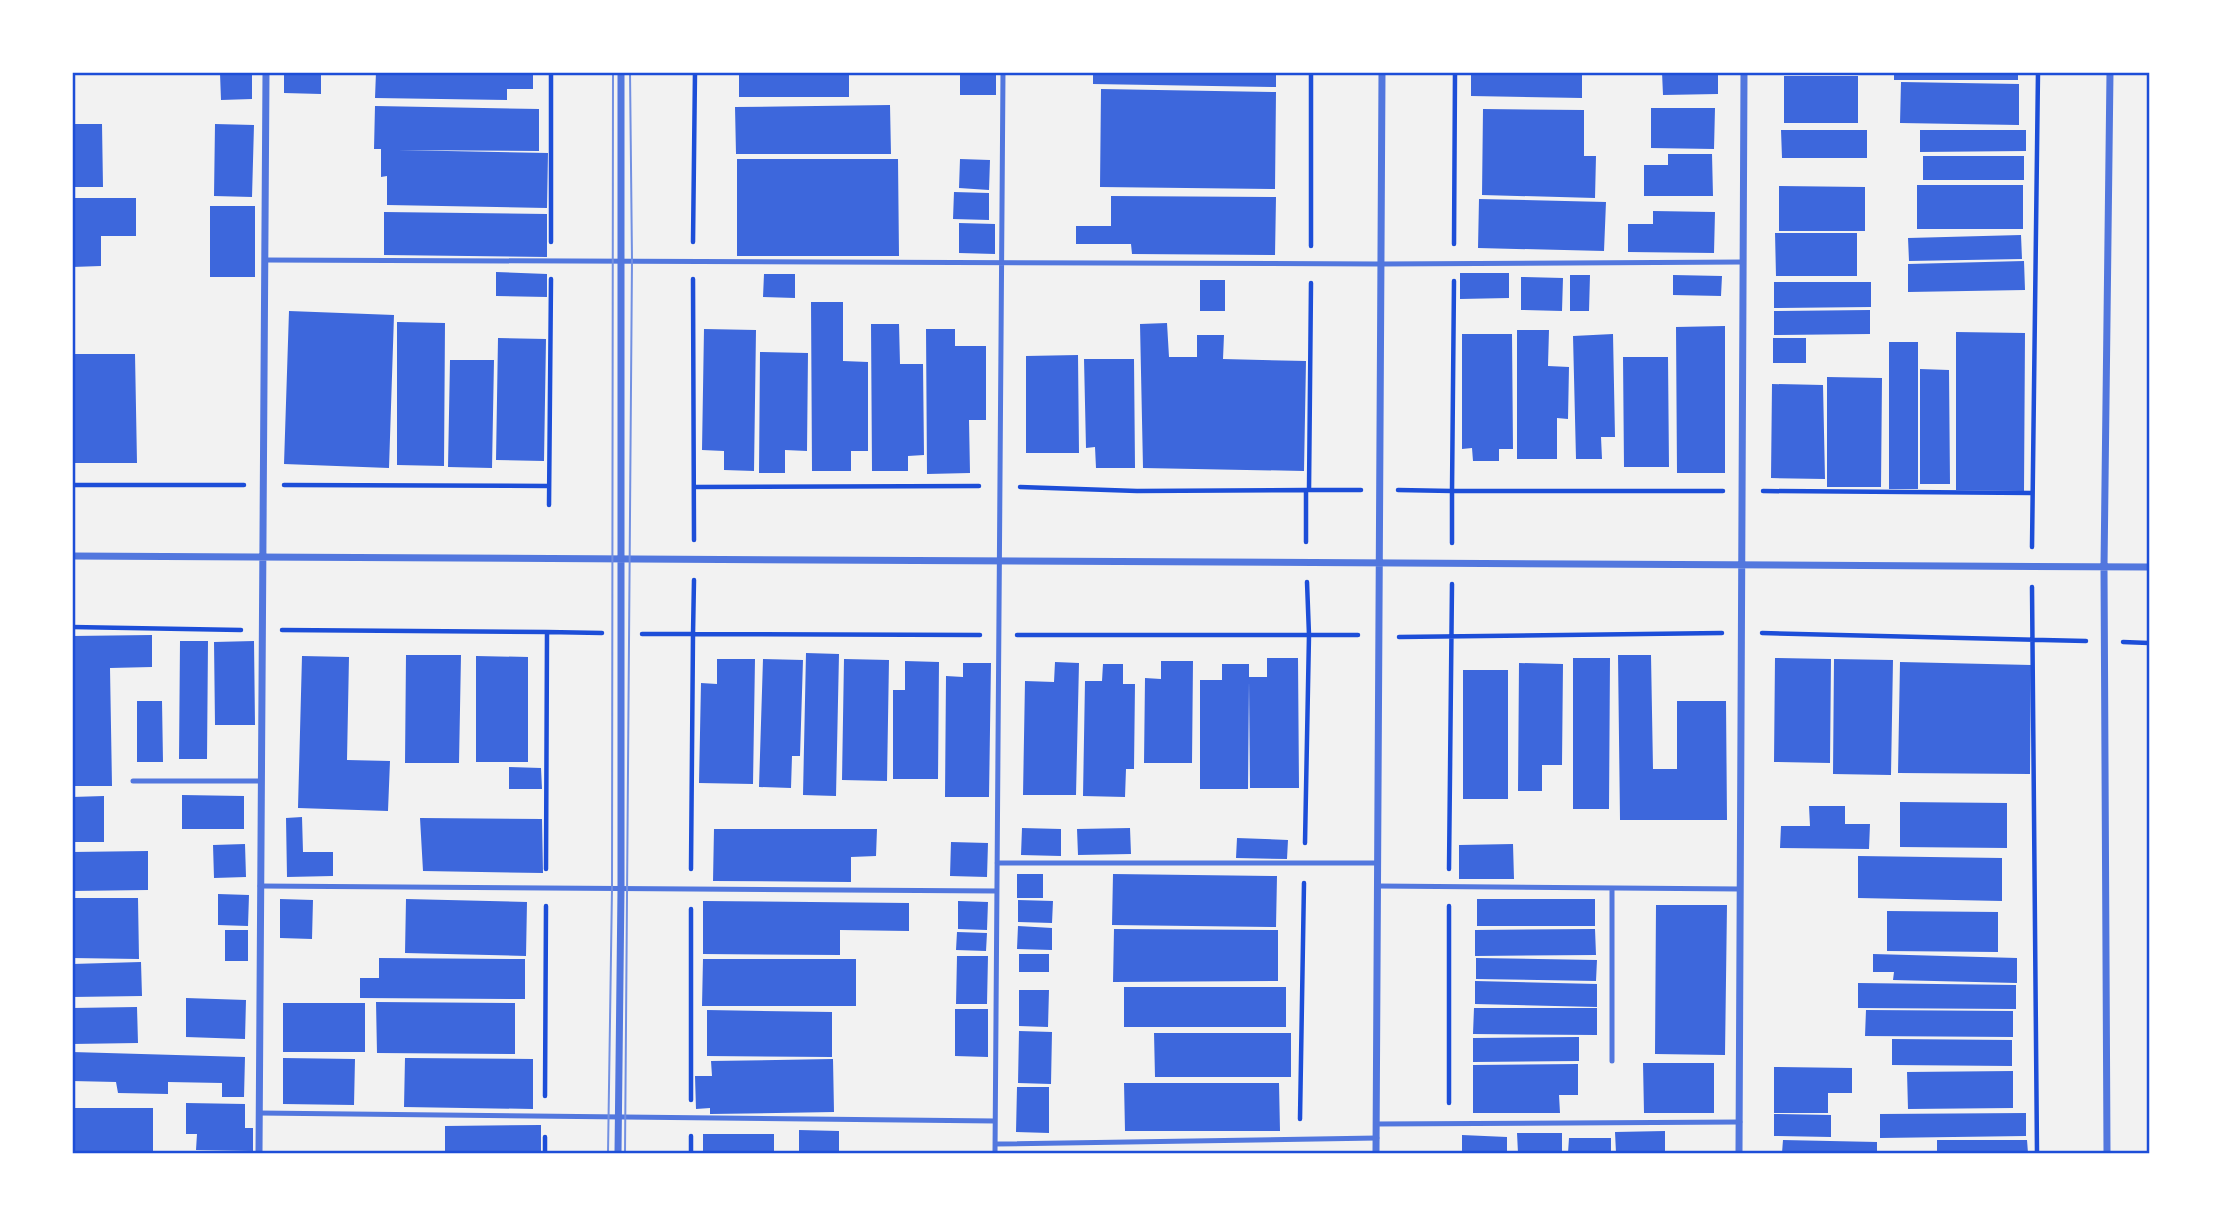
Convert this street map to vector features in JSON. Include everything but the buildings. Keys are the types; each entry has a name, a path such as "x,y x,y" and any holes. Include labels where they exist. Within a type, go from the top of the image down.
{"street":[{"path":"259,1153 266,72"},
{"path":"618,1153 621,889 621,72"},
{"path":"1377,1153 1382,72"},
{"path":"1739,1153 1744,72"},
{"path":"2107,1153 2104,566 2110,72"},
{"path":"72,556 2149,567"}],"lane":[{"path":"995,1153 1003,72"},
{"path":"265,260 1380,264 1743,262"},
{"path":"132,781 261,781"},
{"path":"997,863 1378,863"},
{"path":"260,886 996,891"},
{"path":"1378,886 1740,889"},
{"path":"1612,889 1612,1061"},
{"path":"259,1113 995,1121"},
{"path":"1376,1124 1740,1122"},
{"path":"995,1144 1377,1138"}],"path":[{"path":"549,505 551,72"},
{"path":"695,72 693,634 1379,635 1415,638 1741,633 2033,640"},
{"path":"2037,1153 2032,493 2038,72"},
{"path":"72,485 549,486"},
{"path":"1300,1139 1309,635 1306,490 1380,489"},
{"path":"1452,491 2032,493"},
{"path":"72,627 547,632"}],"tram line":[{"path":"608,1153 612,889 613,72"},
{"path":"625,1153 632,260 630,72"}]}
